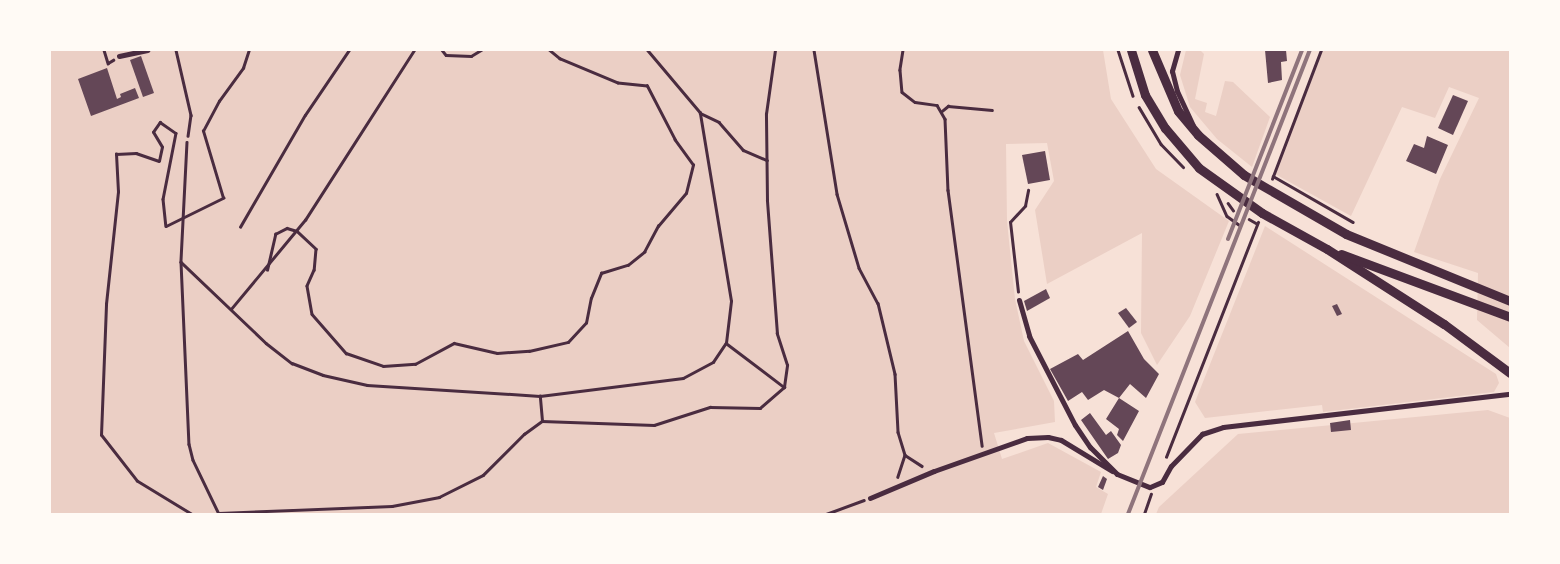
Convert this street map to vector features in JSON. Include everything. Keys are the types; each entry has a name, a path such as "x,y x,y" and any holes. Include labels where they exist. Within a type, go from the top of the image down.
{"main road":[{"path":"1131,50 1145,95 1179,147 1216,182 1262,213 1327,249 1444,324 1510,373"},
{"path":"1152,50 1178,111 1198,135 1226,160 1270,191 1293,205 1404,260 1510,300"},
{"path":"1327,249 1510,317"}],"street":[{"path":"119,56 147,50"},
{"path":"1178,50 1172,71 1177,91 1198,135"},
{"path":"1020,300 1029,336 1056,394 1090,447 1117,474"},
{"path":"870,498 934,471 1027,438 1048,437 1061,440 1117,474 1155,486 1188,446 1202,434 1222,427 1510,394"}],"lane":[{"path":"176,50 191,115 188,136"}],"path":[{"path":"191,514 137,481 101,435 106,304 118,192 116,154 136,153 159,161 162,147 153,132 160,122 176,133 163,199 166,226 224,198 203,131 219,100 244,68 249,50"},
{"path":"240,228 305,115 349,50"},
{"path":"231,309 267,270 297,231 414,50"},
{"path":"442,50 446,55 471,56 481,50"},
{"path":"267,270 270,245 275,234 287,228 297,231 316,249 314,270 307,286 312,314 346,353 383,366 415,364 454,342 498,352 529,351 568,342 586,323 591,298 601,273 628,265 644,252 658,226 686,193 693,165 675,140 646,86 618,83 560,59 549,50"},
{"path":"647,50 700,113 719,122 743,150 767,160"},
{"path":"188,136 181,262 189,444 193,460 219,514 392,506 439,497 484,475 524,434 542,421 654,425 710,407 760,408 784,387 787,365 777,334 767,160 766,114 775,50"},
{"path":"814,50 836,194 859,268 878,302 895,374 898,432 905,455 902,471 893,487"},
{"path":"904,50 900,70 902,92 915,102 937,105 942,111 956,254 984,453"},
{"path":"1270,191 1273,176 1321,50"},
{"path":"942,111 948,106 992,110"},
{"path":"181,262 266,344 292,363 323,375 367,385 409,389 469,389 512,396 540,396 683,378 713,362 726,343 731,301 700,113"},
{"path":"1273,176 1354,222"},
{"path":"1020,300 1010,222 1024,206 1028,190"},
{"path":"1217,194 1227,216 1238,224"},
{"path":"1164,463 1262,213"},
{"path":"1249,219 1258,224"},
{"path":"726,343 784,387"},
{"path":"540,396 542,421"},
{"path":"905,455 934,471"},
{"path":"1144,514 1155,486"},
{"path":"826,514 870,498"}],"shaded area":[{"path":"50,50 1103,50 1111,99 1156,169 1229,221 1190,316 1157,365 1141,333 1142,233 1047,284 1035,210 1054,181 1047,143 1006,144 1007,221 1015,299 1024,341 1054,401 1055,422 994,433 1002,459 1048,443 1101,472 1096,487 1108,494 1101,514 50,514"},
{"path":"1186,50 1200,50 1204,54 1195,99 1207,103 1205,112 1216,116 1225,81 1233,82 1270,117 1252,167 1217,139 1190,107 1180,75"},
{"path":"1323,50 1510,50 1510,348 1477,320 1478,273 1414,252 1440,179 1479,98 1449,87 1435,118 1402,107 1351,216 1275,174"},
{"path":"1265,226 1496,374 1499,383 1494,392 1323,412 1322,405 1205,418 1195,402"},
{"path":"1488,410 1510,418 1510,514 1156,514 1159,507 1238,434"}],"building":[{"path":"1265,50 1286,50 1287,61 1281,62 1282,80 1268,83"},
{"path":"141,56 154,93 143,97 130,60"},
{"path":"107,68 117,99 121,97 120,94 135,88 139,98 91,116 78,79"},
{"path":"1453,95 1468,101 1453,135 1438,128"},
{"path":"1427,136 1448,145 1436,174 1406,161 1414,144 1424,148"},
{"path":"1045,151 1050,180 1028,184 1022,155"},
{"path":"1046,289 1050,298 1027,311 1024,301"},
{"path":"1337,304 1342,314 1337,316 1332,306"},
{"path":"1126,308 1137,322 1129,328 1118,313"},
{"path":"1128,331 1144,359 1159,374 1146,398 1130,384 1119,398 1104,390 1088,400 1082,392 1068,401 1050,369 1078,354 1083,360"},
{"path":"1119,398 1139,411 1123,441 1117,435 1119,429 1106,419"},
{"path":"1090,413 1106,435 1111,431 1121,445 1118,453 1108,459 1081,420"},
{"path":"1350,420 1351,430 1331,432 1330,423"},
{"path":"1103,476 1107,479 1103,490 1098,487"}],"railway":[{"path":"1228,239 1302,50"},
{"path":"1128,514 1310,50"}]}
